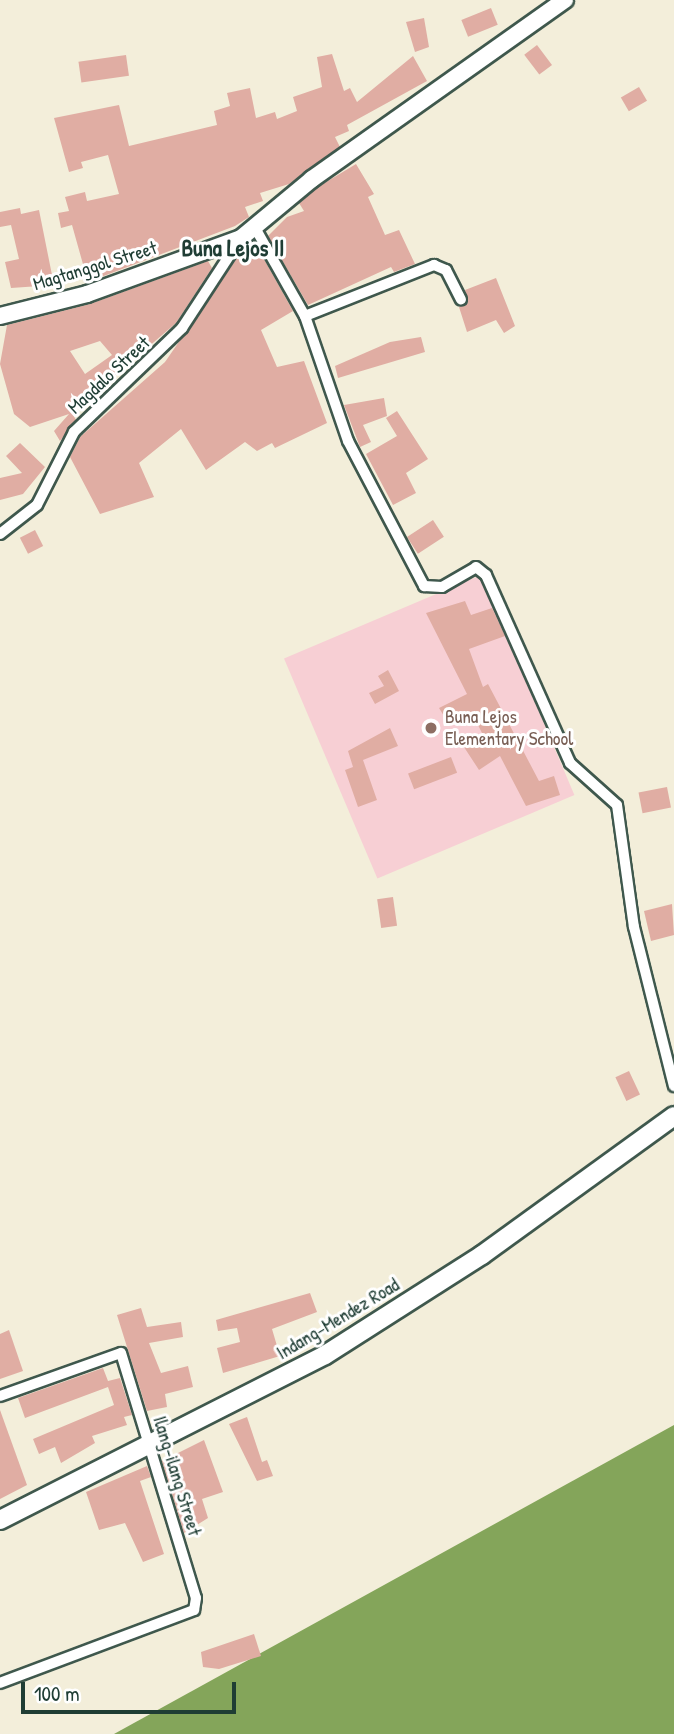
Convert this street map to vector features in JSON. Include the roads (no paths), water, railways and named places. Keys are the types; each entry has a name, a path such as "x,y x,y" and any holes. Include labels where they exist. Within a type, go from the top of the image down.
{"main road":[{"name":"Indang–Mendez Road","path":"0,1520 148,1447 364,1330 482,1255 674,1116"}],"street":[{"path":"241,238 565,0"},
{"path":"254,226 305,316 348,441 425,586 442,587 476,567 486,575 570,763 617,805 634,927 674,1086"},
{"name":"Magtanggol Street","path":"0,316 87,294 241,238"},
{"name":"Magdalo Street","path":"0,534 37,505 74,432 182,328 241,238"},
{"path":"305,316 435,265 446,270 461,299"},
{"name":"Ilang-ilang Street","path":"0,1396 121,1353 194,1610 0,1683"}],"place":[{"name":"Buna Lejos Elementary School","path":"431,728"}],"district":[{"name":"Buna Lejos II","path":"233,248"}]}
